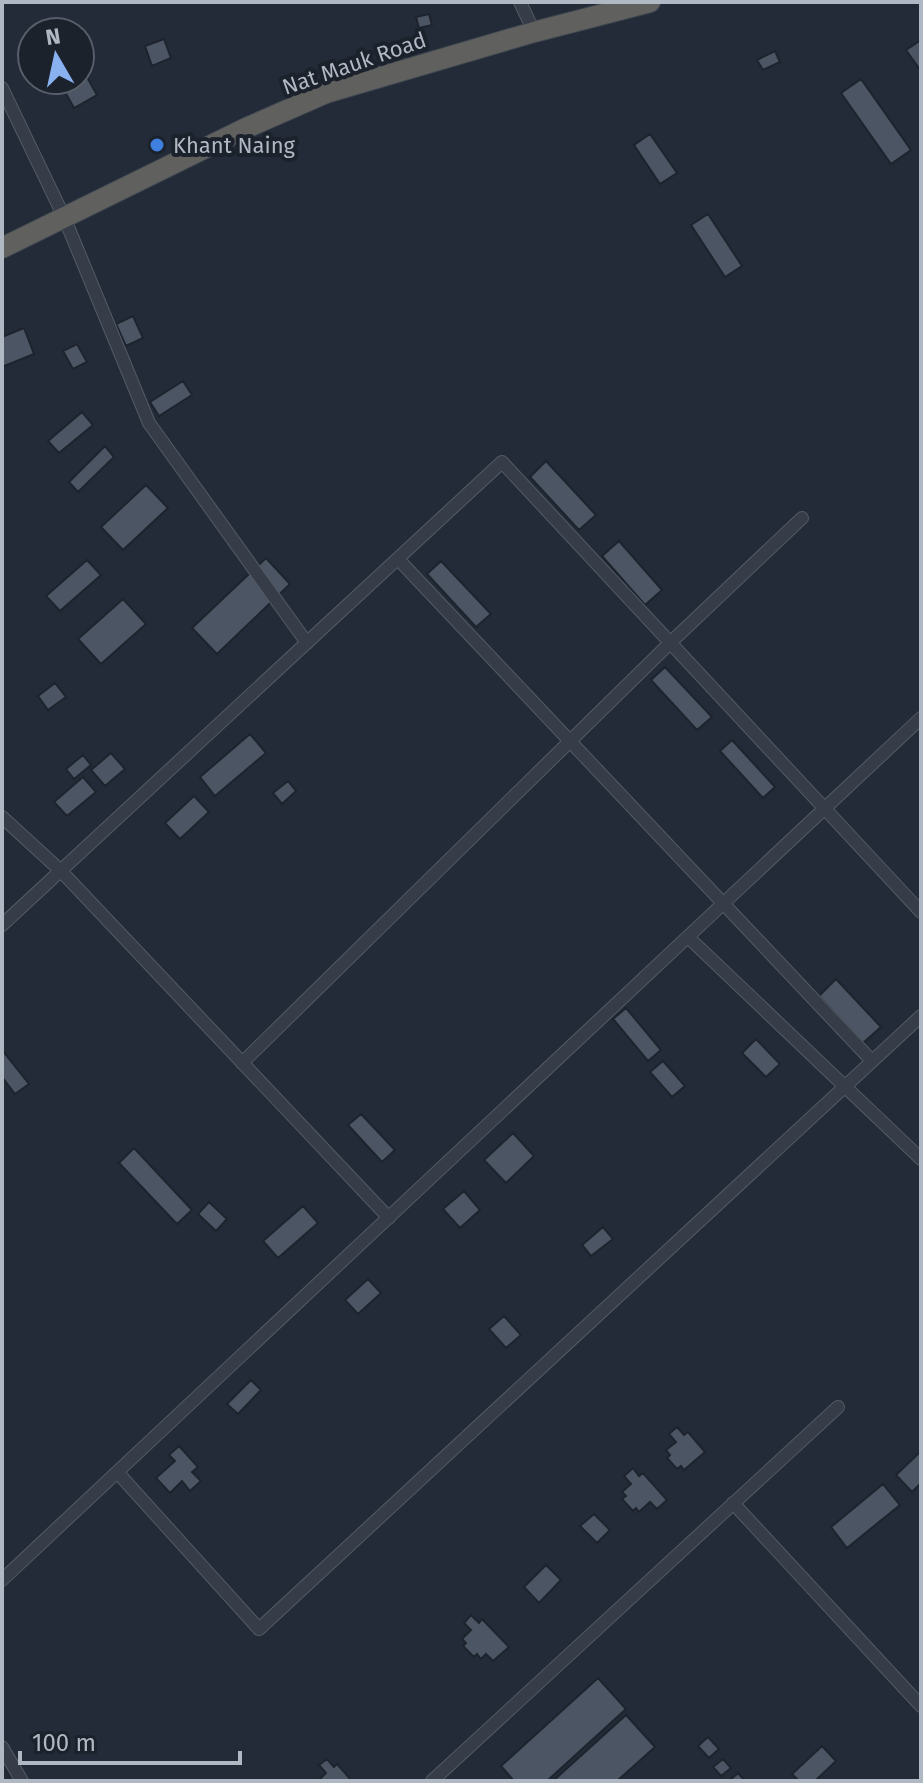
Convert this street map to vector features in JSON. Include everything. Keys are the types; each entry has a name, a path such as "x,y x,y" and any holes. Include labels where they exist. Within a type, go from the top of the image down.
{"highway":[{"name":"Nat Mauk Road","path":"2,248 244,129 326,93 534,32 650,2"}],"street":[{"path":"520,2 534,32"},
{"path":"2,88 64,217 149,423 307,643"},
{"path":"2,925 502,462 921,912"},
{"path":"242,1063 670,643 802,518"},
{"path":"398,559 872,1061"},
{"path":"2,1580 921,718"},
{"path":"2,817 61,871 389,1218"},
{"path":"688,937 921,1159"},
{"path":"118,1473 259,1629 921,1016"},
{"path":"432,1781 838,1407"},
{"path":"733,1503 921,1706"},
{"path":"2,1747 22,1781"}],"building":[{"path":"429,14 432,25 419,28 416,17"},
{"path":"164,39 171,58 152,66 145,46"},
{"path":"921,40 921,71 906,50"},
{"path":"775,51 780,62 763,70 757,60"},
{"path":"861,79 911,150 891,164 841,93"},
{"path":"67,96 95,96 74,108"},
{"path":"650,134 677,173 660,184 634,145"},
{"path":"708,214 742,266 725,277 691,225"},
{"path":"133,316 143,338 126,346 116,324"},
{"path":"24,328 34,354 2,367 2,337"},
{"path":"77,344 87,362 73,369 63,351"},
{"path":"183,381 192,395 159,416 150,402"},
{"path":"82,412 93,425 59,453 48,441"},
{"path":"105,446 114,457 78,492 69,482"},
{"path":"546,461 596,515 579,530 530,477"},
{"path":"146,485 168,508 123,550 101,527"},
{"path":"619,541 662,590 645,605 602,556"},
{"path":"266,558 290,584 217,654 192,628"},
{"path":"87,560 101,575 60,611 46,596"},
{"path":"441,561 491,614 476,627 427,574"},
{"path":"123,599 146,624 101,664 78,639"},
{"path":"665,667 712,717 697,730 651,680"},
{"path":"55,683 66,697 48,710 38,696"},
{"path":"250,734 266,753 215,796 200,777"},
{"path":"732,740 775,787 763,798 720,751"},
{"path":"111,753 125,769 105,786 91,770"},
{"path":"83,755 91,765 74,779 66,769"},
{"path":"83,777 96,792 67,816 54,802"},
{"path":"288,781 296,791 282,804 273,793"},
{"path":"194,796 209,812 180,839 165,823"},
{"path":"836,979 881,1027 863,1043 819,996"},
{"path":"626,1008 661,1050 648,1061 613,1019"},
{"path":"756,1039 780,1064 766,1077 742,1053"},
{"path":"2,1050 29,1084 15,1094 2,1077"},
{"path":"663,1061 685,1086 672,1097 650,1072"},
{"path":"361,1114 395,1150 382,1162 348,1125"},
{"path":"513,1133 534,1156 506,1183 484,1160"},
{"path":"134,1148 192,1210 177,1224 119,1163"},
{"path":"464,1191 480,1210 460,1228 443,1209"},
{"path":"209,1202 227,1219 216,1231 198,1214"},
{"path":"303,1206 318,1223 278,1258 263,1241"},
{"path":"603,1227 613,1239 591,1256 582,1245"},
{"path":"368,1279 381,1293 358,1314 345,1300"},
{"path":"504,1316 521,1335 506,1348 489,1329"},
{"path":"251,1380 261,1390 238,1414 227,1404"},
{"path":"677,1427 684,1435 688,1432 705,1452 684,1470 681,1466 677,1469 667,1458 670,1455 666,1450 676,1442 669,1434"},
{"path":"179,1446 198,1467 192,1472 201,1481 190,1491 182,1481 170,1493 156,1478 175,1461 169,1455"},
{"path":"921,1451 921,1483 912,1492 896,1475"},
{"path":"633,1468 639,1476 643,1473 667,1500 657,1509 650,1502 639,1512 636,1508 633,1511 622,1499 626,1496 622,1492 631,1484 624,1476"},
{"path":"883,1484 900,1505 847,1548 831,1527"},
{"path":"594,1514 610,1530 597,1543 580,1526"},
{"path":"546,1565 561,1580 539,1603 524,1587"},
{"path":"471,1615 479,1623 482,1619 509,1647 493,1661 486,1654 481,1659 477,1654 474,1657 463,1646 466,1643 462,1639 471,1630 464,1623"},
{"path":"598,1678 626,1709 547,1781 514,1781 501,1766"},
{"path":"626,1715 655,1747 617,1781 553,1781"},
{"path":"708,1737 719,1749 709,1758 698,1746"},
{"path":"822,1746 836,1761 815,1781 799,1781 792,1774"},
{"path":"327,1759 334,1767 337,1764 352,1781 318,1781 326,1773 319,1765"},
{"path":"723,1759 731,1768 721,1776 713,1767"},
{"path":"738,1773 745,1781 729,1781"}],"place":[{"name":"Khant Naing","path":"157,145"}]}
